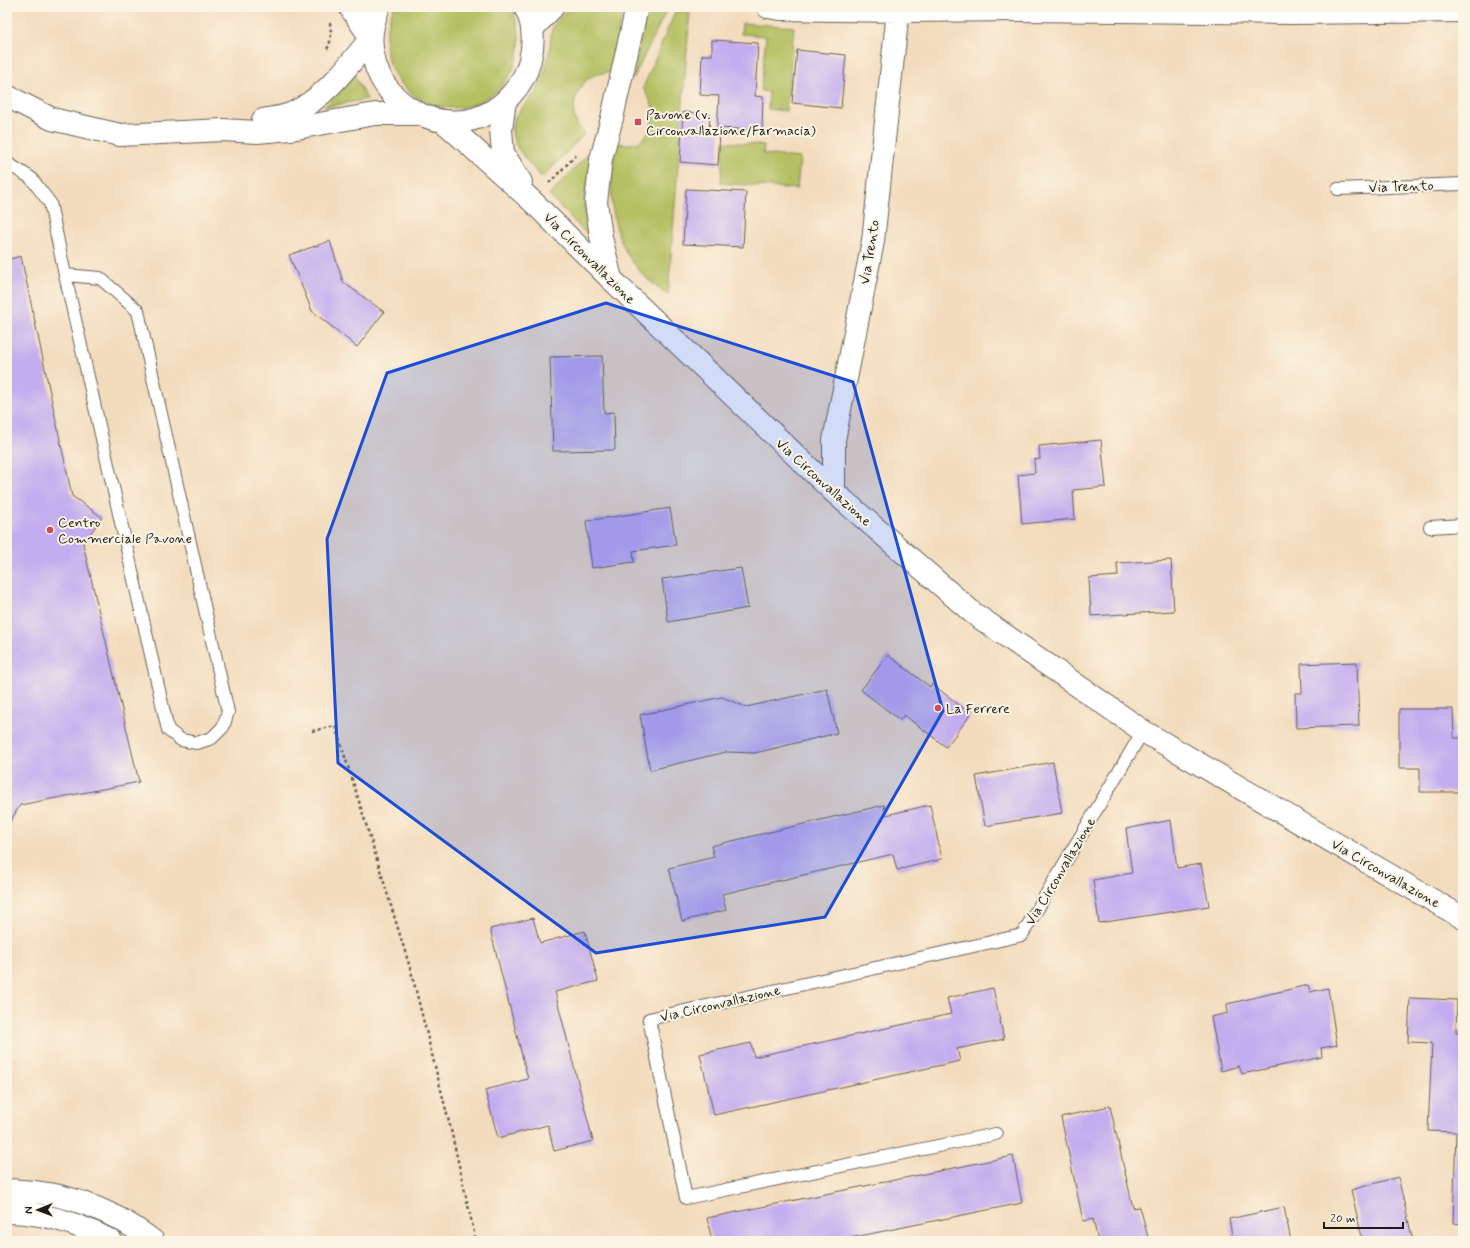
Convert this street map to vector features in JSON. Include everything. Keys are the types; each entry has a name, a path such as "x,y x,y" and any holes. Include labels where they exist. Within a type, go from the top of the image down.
{"main road":[{"name":"Via Circonvallazione","path":"350,7 371,38"},
{"name":"Via Circonvallazione","path":"378,7 374,18 371,38 373,58 379,76 389,91 403,105 419,114 443,121 460,121 476,118 491,111 505,101 518,86 528,68 532,49 532,29 526,7"},
{"path":"532,29 553,7"},
{"path":"611,279 601,237 596,202 601,158 612,118 637,7"},
{"path":"768,7 898,11 1294,10 1463,12"},
{"name":"Via Trento","path":"834,492 834,440 873,241 898,11"},
{"path":"223,130 292,113 318,98 371,38"},
{"path":"7,96 52,118 120,135 223,130 257,132 291,129 375,114 419,114"},
{"name":"Via Circonvallazione","path":"505,101 501,130 504,153 532,201"},
{"name":"Via Circonvallazione","path":"443,121 532,201 611,279 834,492 974,613 1144,731 1463,918"},
{"path":"7,1190 34,1191 60,1196 85,1204 111,1214 142,1232 154,1241"},
{"path":"7,1212 22,1212 57,1219 90,1230 111,1241"}],"lane":[{"path":"7,163 31,178 50,203 65,275 168,730 181,740 197,743 212,738 224,727 228,712 138,311 100,278 65,275"},
{"name":"Via Trento","path":"1338,189 1463,184"},
{"path":"1430,527 1463,525"},
{"name":"Via Circonvallazione","path":"996,1134 686,1198 649,1019 1022,935 1144,731"}],"path":[{"path":"327,50 330,45 330,20"},
{"path":"532,201 580,151"},
{"path":"312,731 335,726 354,784 411,971 451,1130 476,1241"}],"highlighted area":[{"path":"606,303 853,382 943,711 825,917 596,953 338,763 327,539 387,373"}],"green space":[{"path":"394,7 511,7 519,32 518,55 510,75 495,92 477,103 455,108 433,105 410,92 400,83 389,63 387,56 387,28"},
{"path":"577,7 624,7 610,72 589,78 581,87 574,105 577,124 584,134 542,178 522,154 514,141 512,134 513,121 518,112 536,91 543,77 550,49 553,26 562,16"},
{"path":"647,7 667,9 633,79"},
{"path":"690,11 668,295 646,278 633,264 624,248 614,215 612,197 613,161 615,143 635,143 644,138 647,134 651,125 653,110 643,88 675,12"},
{"path":"742,23 794,27 786,111 768,109 769,92 761,91 766,36 741,34"},
{"path":"352,71 367,99 324,107 344,87"},
{"path":"724,142 764,145 763,154 800,158 797,189 721,183"},
{"path":"594,148 584,200 589,237 549,195"}],"building":[{"path":"712,40 758,43 755,96 763,97 762,130 717,128 719,96 700,95 702,55 712,55"},
{"path":"797,50 846,55 841,108 792,103"},
{"path":"683,112 710,114 709,131 720,132 718,165 680,162"},
{"path":"686,189 746,192 743,247 683,244"},
{"path":"330,241 343,282 384,312 357,347 312,311 289,255"},
{"name":"Centro Commerciale Pavone","path":"21,256 72,496 102,517 83,544 139,782 20,805 7,827 7,260"},
{"path":"602,356 604,413 614,412 615,450 553,451 550,357"},
{"path":"1101,440 1106,487 1073,490 1075,519 1022,524 1018,475 1035,473 1034,460 1040,459 1039,446"},
{"path":"670,508 676,545 633,551 634,562 592,568 586,521"},
{"path":"1171,560 1174,611 1091,616 1089,578 1118,576 1117,563"},
{"path":"741,568 748,608 668,622 662,579"},
{"path":"888,655 930,687 932,684 971,714 946,747 904,715 900,720 861,690"},
{"path":"1357,662 1359,726 1296,728 1295,693 1302,693 1301,664"},
{"path":"827,689 837,733 755,753 726,752 650,770 640,715 722,697 746,707"},
{"path":"1399,709 1453,709 1454,738 1463,738 1463,792 1420,792 1420,768 1399,768"},
{"path":"1053,762 1062,813 985,826 976,776"},
{"path":"884,805 886,815 930,805 942,859 897,870 893,854 722,894 726,910 682,921 669,868 714,857 711,846"},
{"path":"1171,820 1177,868 1201,864 1209,906 1099,923 1093,880 1132,873 1126,829"},
{"path":"533,918 540,943 585,931 598,981 555,992 593,1141 554,1151 548,1125 498,1138 485,1090 528,1079 490,929"},
{"path":"1308,985 1310,992 1328,988 1337,1045 1321,1048 1322,1057 1242,1074 1239,1066 1221,1071 1211,1017 1228,1013 1227,1004"},
{"path":"993,988 1004,1039 957,1049 960,1061 714,1115 700,1054 751,1043 754,1057 951,1014 947,998"},
{"path":"1410,998 1457,1000 1456,1032 1463,1032 1463,1224 1453,1223 1456,1132 1428,1131 1432,1043 1408,1042"},
{"path":"1110,1106 1133,1208 1140,1207 1149,1241 1098,1241 1093,1219 1083,1221 1061,1117"},
{"path":"1013,1156 1022,1203 835,1241 712,1241 707,1218"},
{"path":"1398,1177 1413,1241 1363,1241 1351,1190"},
{"path":"1284,1207 1291,1241 1233,1241 1229,1219"}],"place":[{"name":"Pavone (v. Circonvallazione/Farmacia)","path":"638,122"},
{"name":"Centro Commerciale Pavone","path":"50,530"},
{"name":"La Ferrere","path":"938,708"}]}
